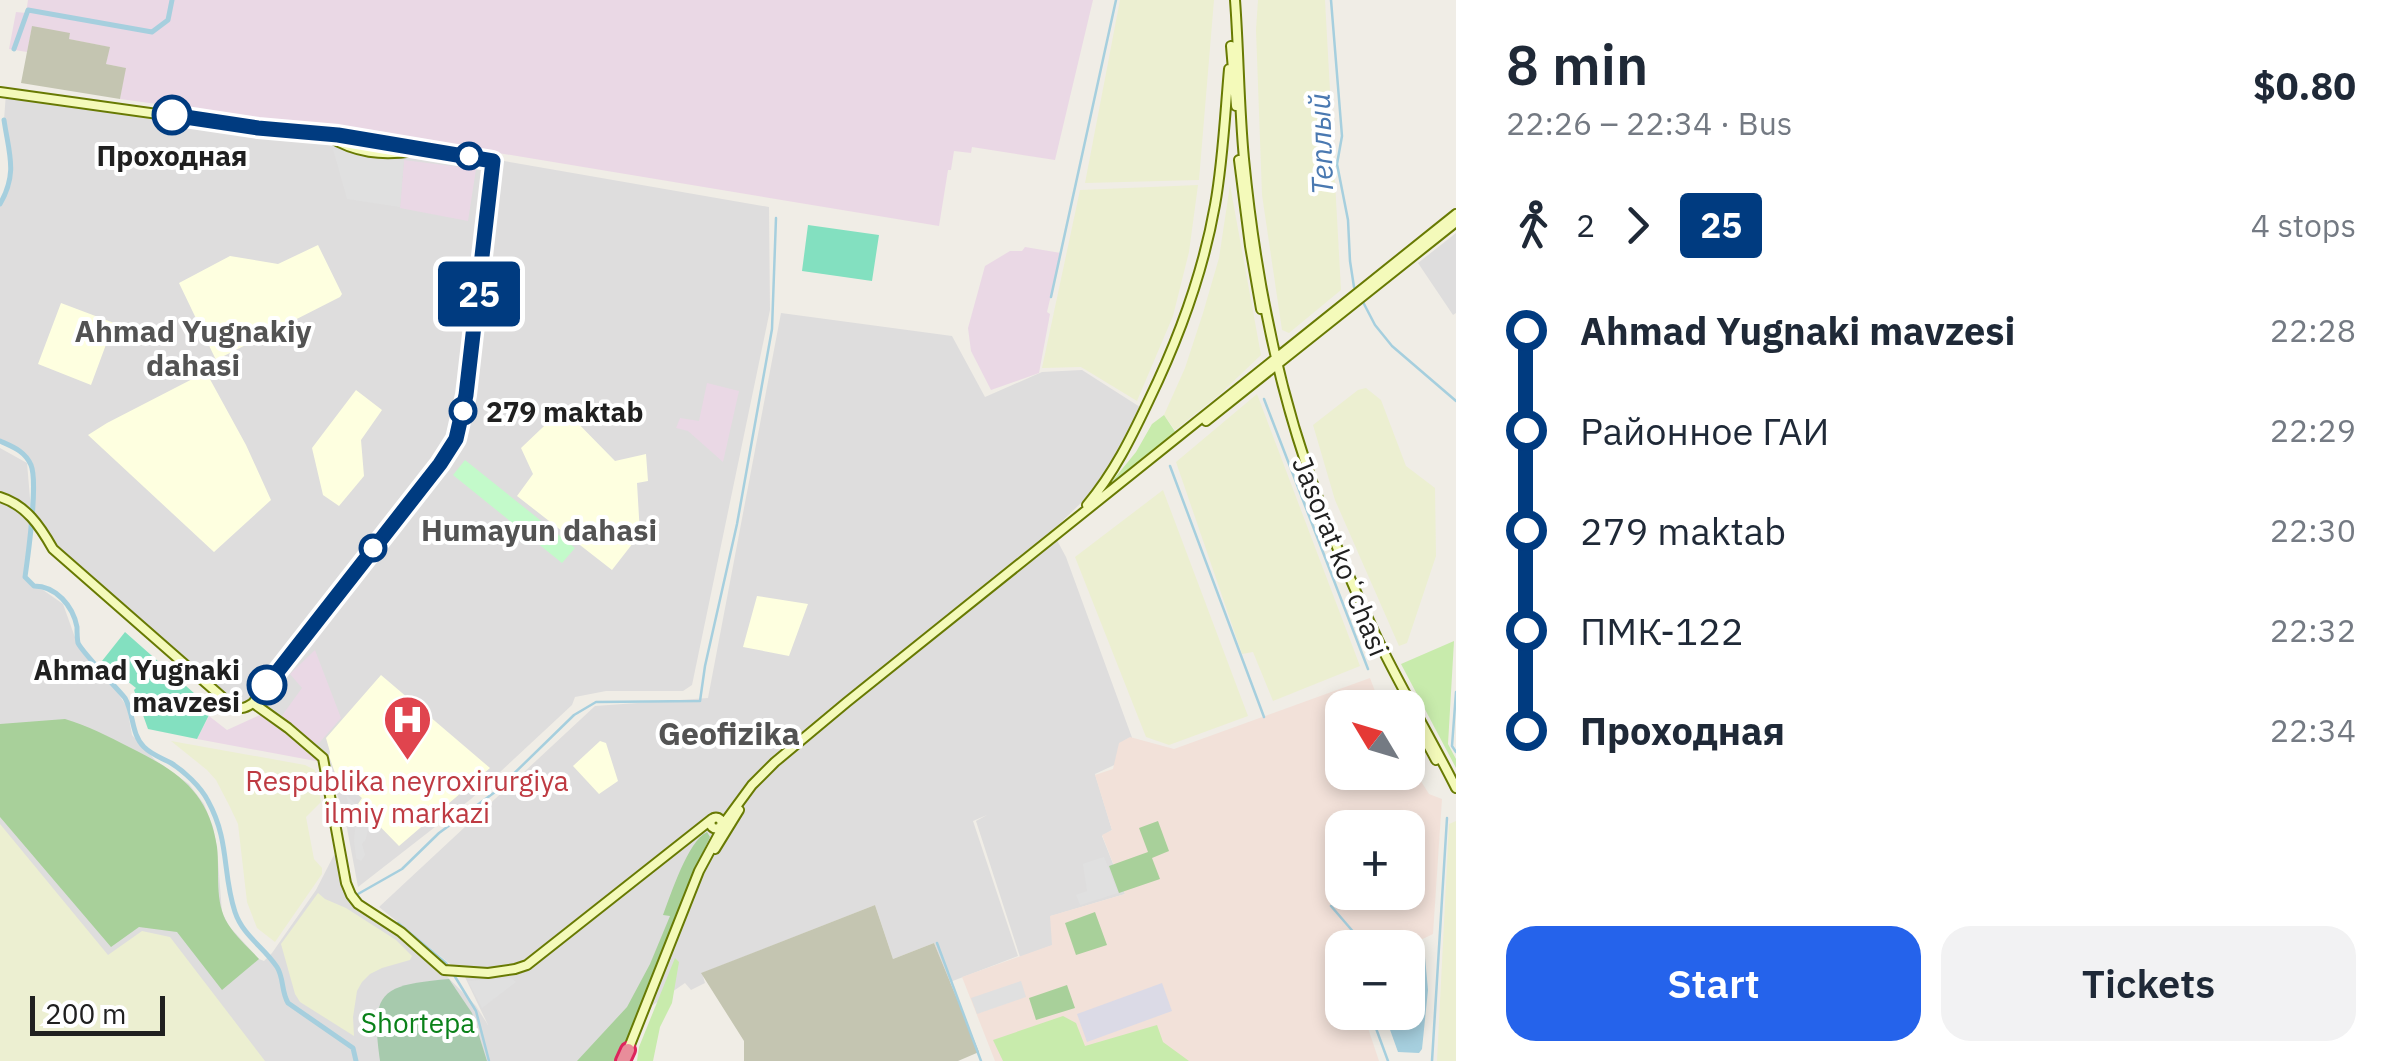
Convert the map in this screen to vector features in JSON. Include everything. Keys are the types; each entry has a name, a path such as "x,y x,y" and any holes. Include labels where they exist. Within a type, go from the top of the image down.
{"street":[{"path":"1066,526 1108,478 1128,444 1166,365 1202,264 1214,206 1234,0"},
{"path":"1234,0 1244,158 1275,362"},
{"path":"1231,46 1250,246 1275,362"},
{"path":"0,92 338,135 493,161 466,395 453,446 253,703 244,709 230,704 52,549 35,520 15,502 0,497"},
{"path":"253,703 323,758 347,886 354,900 401,932 442,969 508,970 530,963 701,828 720,826 804,743 1456,214"},
{"path":"628,1056 720,826 767,770 1066,526 1456,222"},
{"name":"Jasorat koʻchasi","path":"1275,362 1305,462 1349,576 1385,654 1456,788"},
{"name":"Jasorat koʻchasi","path":"1275,362 1291,434 1338,562 1390,674 1456,797"}],"shaded area":[{"path":"28,0 1093,0 1055,160 972,147 971,153 954,151 939,226 408,138 120,99 125,68 106,64 109,47 32,27 27,52 9,49 16,12 26,13"},
{"path":"1120,0 1214,0 1199,180 1085,183"},
{"path":"1258,0 1325,0 1341,290 1289,333 1282,330 1262,195"},
{"path":"32,26 70,33 69,39 110,47 106,64 126,68 120,99 21,83"},
{"path":"6,93 504,161 769,207 770,310 692,685 683,691 606,691 575,697 572,705 471,799 358,887 344,812 323,758 253,703 239,709 53,549 30,517 26,578 63,604 77,643 127,707 132,735 155,760 189,784 204,804 217,848 222,912 229,926 259,959 264,961 272,953 316,890 334,855 343,859 348,889 361,910 429,958 476,1006 488,1025 464,975 379,907 595,706 708,698 781,313 952,336 985,397 1042,372 1082,370 1140,407 1111,464 1082,502 1052,531 1066,557 1138,754 1095,774 1112,830 1102,836 1125,894 1051,916 1053,945 1020,957 976,821 987,815 973,821 1018,956 950,982 934,943 893,959 875,905 702,973 705,983 691,990 685,983 618,1029 587,1061 0,1061 0,448 27,463 31,510 33,477 30,462 20,450 0,441 0,204 10,187 12,173 4,120"},
{"path":"333,149 404,160 400,207 347,199"},
{"path":"404,160 476,169 468,221 400,208"},
{"path":"1198,185 1189,252 1173,316 1137,401 1081,367 1042,368 1080,190"},
{"path":"1230,185 1261,355 1175,430 1164,415 1185,368 1219,258"},
{"path":"1456,233 1456,313 1453,315 1418,263"},
{"path":"318,245 342,294 340,297 216,360 179,283 230,256 278,264"},
{"path":"1025,247 1061,253 1047,312 1050,314 1039,373 991,390 971,351 968,328 985,266"},
{"path":"61,303 114,323 91,385 38,364"},
{"path":"206,372 271,500 214,552 88,435"},
{"path":"707,383 739,391 723,462 688,431 676,428 680,418 699,421"},
{"path":"1366,388 1381,400 1406,466 1435,488 1436,556 1407,643 1399,646 1335,500 1313,425"},
{"path":"356,390 382,410 361,440 364,476 339,506 323,495 312,448"},
{"path":"1257,394 1360,666 1273,701 1253,652 1242,654 1176,462"},
{"path":"563,408 615,461 646,454 648,481 637,483 640,534 612,570 517,496 533,474 521,448"},
{"path":"1163,490 1248,716 1169,745 1146,737 1075,557"},
{"path":"757,596 808,604 789,656 743,647"},
{"path":"315,650 341,718 316,744 281,717 302,688 290,674"},
{"name":"Respublika neyroxirurgiya ilmiy markazi","path":"381,675 490,768 399,846 358,804 362,798 336,776 326,738"},
{"path":"1370,678 1375,690 1337,690"},
{"path":"1325,694 1325,790 1425,788 1429,794 1442,799 1433,934 1425,938 1425,930 1325,930 1325,1030 1369,1030 1379,1061 995,1061 962,977 1052,945 1050,916 1125,894 1102,835 1112,830 1095,775 1113,769 1119,743 1130,737 1174,749"},
{"path":"262,714 321,762 197,739 209,716 227,730"},
{"path":"171,741 315,770 321,802 306,817 314,859 322,874 275,942 257,928 247,902 238,824 230,807 216,780"},
{"path":"600,741 606,743 618,781 599,794 573,766"},
{"path":"346,795 370,818 361,861 356,858 354,842 356,816 350,811"},
{"path":"1456,821 1456,1061 1437,1061 1449,824"},
{"path":"0,824 108,955 142,931 170,937 265,1061 0,1061"},
{"path":"1104,857 1118,893 1080,905 1076,895 1087,891 1083,864"},
{"path":"318,893 396,940 412,956 370,974 362,982 353,1017 354,1036 300,1002 281,944"},
{"path":"875,905 893,959 934,943 979,1052 958,1061 744,1061 744,1041 701,973"},
{"path":"511,978 516,982 482,1008 468,981"},
{"path":"1021,981 1026,997 977,1014 971,998"},
{"path":"1162,983 1172,1011 1087,1042 1077,1014"}],"green space":[{"path":"808,225 879,235 872,281 802,271"},
{"path":"1164,415 1176,433 1100,496 1136,452 1152,424"},
{"path":"465,460 575,548 562,563 453,475"},
{"path":"125,632 212,709 197,739 148,729 136,688 102,661"},
{"path":"1454,641 1448,744 1456,768 1425,709 1425,690 1415,690 1401,664"},
{"path":"65,719 161,764 198,797 213,828 224,915 259,959 222,990 177,932 139,927 111,947 0,817 0,724"},
{"path":"1158,821 1169,851 1152,858 1160,879 1119,893 1109,866 1148,852 1139,828"},
{"path":"707,832 710,837 624,1047 615,1061 577,1061 627,1007 670,916 663,915 681,869 693,846"},
{"path":"1095,912 1107,945 1076,955 1065,923"},
{"path":"675,958 679,962 672,1003 660,1027 653,1061 637,1061 639,1047"},
{"name":"Shortepa","path":"449,979 472,1013 487,1061 380,1061 377,1019 385,996 408,984"},
{"path":"1067,985 1075,1008 1036,1020 1029,998"},
{"path":"1063,1016 1076,1023 1085,1046 1157,1025 1163,1042 1189,1061 1003,1061 993,1040"}],"water":[{"path":"1425,957 1428,990 1425,1020"},
{"path":"1390,1030 1424,1030 1419,1053 1398,1052"}],"waterway":[{"path":"14,49 28,10 152,32 168,20 172,0"},
{"path":"1051,297 1116,0"},
{"name":"Теплый","path":"1331,0 1342,136 1337,164 1348,220 1354,287"},
{"path":"0,204 10,173 4,120"},
{"path":"358,894 402,869 439,833 495,792 574,715 596,702 700,701 772,329 776,218"},
{"name":"Теплый","path":"1363,302 1392,346 1456,401"},
{"path":"1264,399 1368,669"},
{"path":"0,441 25,456 33,474 25,577 34,586 56,593 67,605 75,619 78,643 125,698 144,747 181,770 205,796 220,830 231,898 239,920 277,967 288,1003 353,1048 356,1061"},
{"path":"1170,466 1264,717"},
{"name":"Теплый","path":"1456,692 1452,746 1456,752"},
{"name":"Теплый","path":"1432,1061 1447,818"},
{"path":"1334,910 1352,930"},
{"path":"398,923 450,969"},
{"path":"937,943 981,1061"},
{"path":"454,975 476,1011 489,1061"},
{"path":"1377,1030 1388,1061"}],"bus line":[{"name":"25","path":"172,115 338,135 493,161 466,395 456,439 267,685"}],"place":[{"name":"Проходная","path":"172,115"},
{"name":"279 maktab","path":"463,411"},
{"name":"Ahmad Yugnaki mavzesi","path":"267,685"},
{"name":"Respublika neyroxirurgiya ilmiy markazi","path":"407,762"}],"district":[{"name":"Ahmad Yugnakiy dahasi","path":"193,347"},
{"name":"Humayun dahasi","path":"539,529"},
{"name":"Geofizika","path":"729,733"}]}
